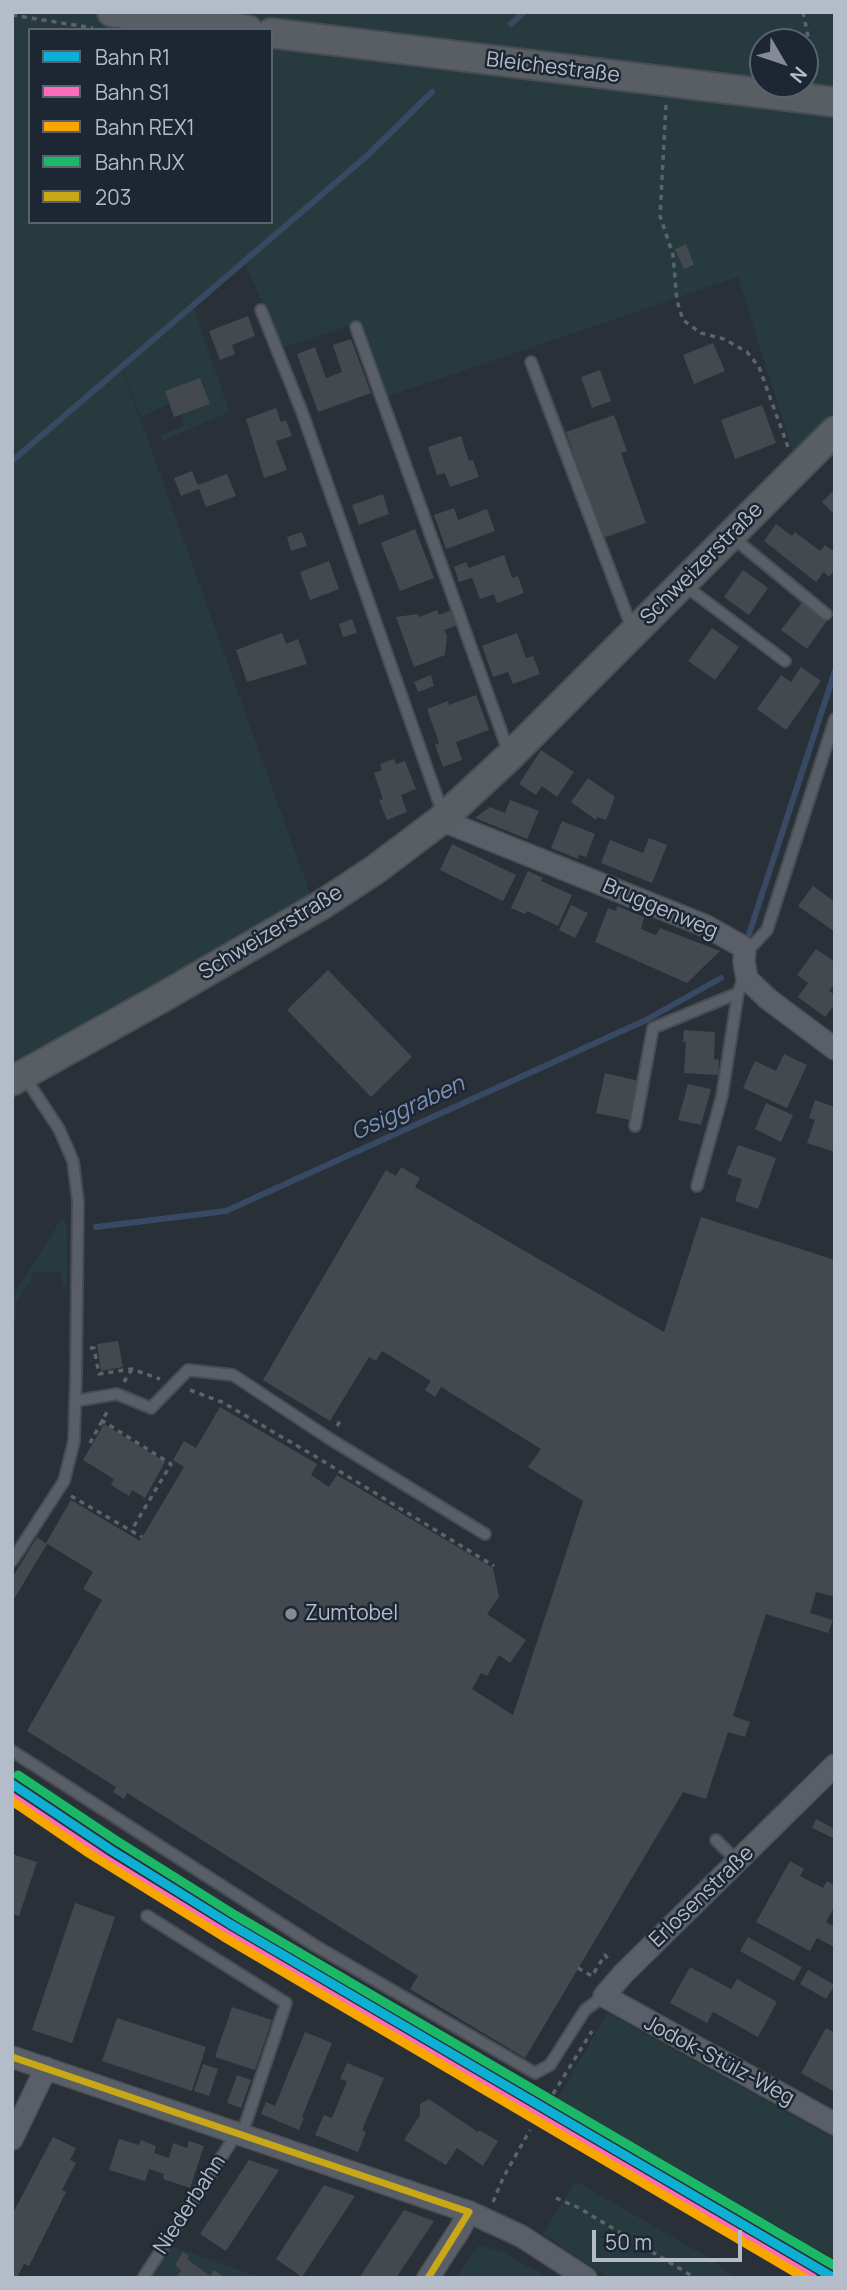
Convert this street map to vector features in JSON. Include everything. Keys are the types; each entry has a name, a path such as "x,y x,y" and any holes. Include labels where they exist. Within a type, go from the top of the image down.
{"street":[{"path":"103,20 219,28"},
{"name":"Bleichestraße","path":"273,33 829,102"},
{"name":"Schweizerstraße","path":"18,1078 163,998 323,904 442,818 510,756 835,431"},
{"name":"Bruggenweg","path":"442,818 706,926 745,948"},
{"path":"745,948 743,986 768,999 835,1049"},
{"name":"Erlosenstraße","path":"604,1996 623,1974 835,1765"},
{"name":"Jodok-Stülz-Weg","path":"604,1996 835,2124"},
{"name":"Niederbahn","path":"12,2057 469,2212 521,2236 586,2278"},
{"path":"12,2139 46,2068"},
{"path":"428,2278 469,2212"}],"lane":[{"path":"261,310 302,412 442,818"},
{"path":"356,327 510,756"},
{"path":"531,362 634,633"},
{"path":"731,536 826,614"},
{"path":"683,584 785,661"},
{"path":"745,948 753,945 767,930 835,719"},
{"path":"635,1126 653,1028 743,986"},
{"path":"697,1186 722,1096 743,986"},
{"path":"12,1561 64,1480 74,1441 78,1201 73,1161 59,1129 18,1078"},
{"path":"75,1401 117,1394 151,1408 188,1370 233,1375 330,1439 485,1534"},
{"name":"Erlosenstraße","path":"12,1751 314,1945 535,2073 550,2065 585,2010 604,1996"},
{"path":"716,1840 738,1862"},
{"path":"147,1916 286,2003 240,2134"},
{"name":"Niederbahn","path":"143,2278 240,2134"}],"path":[{"path":"803,12 809,51 829,102"},
{"path":"12,15 103,20"},
{"path":"668,83 660,216 673,255 677,301 683,320 701,333 724,339 747,352 759,367 796,468"},
{"path":"75,1348 94,1348 99,1374 132,1369 222,1402 494,1566"},
{"path":"101,1420 171,1464 131,1531"},
{"path":"67,1493 142,1537"},
{"path":"578,1969 592,1976 605,1955 612,1963"},
{"path":"553,2094 596,2025"},
{"path":"492,2204 530,2130"},
{"path":"556,2198 579,2208 692,2276"}],"green space":[{"path":"12,12 835,12 835,428 797,465 738,277 386,397 358,323 282,348 243,259 121,365 313,902 19,1072 12,1054"},
{"path":"193,305 229,412 162,441 160,436 184,425 182,414 210,404 201,378 165,391 169,404 141,417 122,366"},
{"path":"62,1218 67,1224 67,1286 62,1287 61,1272 32,1272 30,1285 26,1286 16,1304 16,1322 12,1322 12,1298"},
{"path":"607,2013 835,2139 835,2259 557,2100"},
{"path":"575,2181 711,2259 735,2278 609,2278 543,2234"},
{"path":"479,2245 503,2252 548,2278 456,2278"},
{"path":"171,2246 262,2278 226,2278 214,2270 210,2276 187,2259 184,2253 175,2265 181,2270 176,2278 150,2278"}],"building":[{"path":"686,244 694,265 684,269 675,249"},
{"path":"248,316 255,336 232,345 235,354 220,360 209,331"},
{"path":"351,339 371,393 318,412 297,354 315,347 326,378 342,372 333,345"},
{"path":"713,343 725,371 694,384 683,355"},
{"path":"600,370 611,401 592,408 581,377"},
{"path":"200,378 210,404 174,417 165,391"},
{"path":"762,405 776,443 735,459 721,420"},
{"path":"276,408 281,422 286,420 292,436 276,441 287,470 264,478 246,419"},
{"path":"614,415 627,451 621,453 646,523 603,538 566,432"},
{"path":"461,436 469,461 473,460 479,477 450,487 445,473 437,475 428,447"},
{"path":"192,471 198,485 227,474 236,496 206,507 199,489 181,496 174,478"},
{"path":"835,489 835,515 822,502"},
{"path":"383,494 389,514 359,525 352,505"},
{"path":"454,508 458,520 487,509 495,531 446,549 434,515"},
{"path":"776,524 792,536 795,532 820,551 825,545 835,552 835,570 829,577 824,572 816,582 764,541"},
{"path":"415,529 434,578 400,591 381,543"},
{"path":"302,532 307,546 291,551 287,537"},
{"path":"504,555 512,578 518,576 524,593 497,603 494,594 480,599 472,578 459,582 454,567 466,562 469,568"},
{"path":"329,561 339,589 310,600 300,572"},
{"path":"743,570 768,588 749,615 724,597"},
{"path":"803,601 828,619 807,649 781,630"},
{"path":"437,610 439,615 452,610 458,625 444,630 447,636 445,655 414,667 396,617 418,614 419,617"},
{"path":"352,619 357,633 343,637 339,624"},
{"path":"712,628 739,647 715,680 688,661"},
{"path":"282,633 286,644 298,639 307,664 247,682 236,650"},
{"path":"517,633 526,658 533,656 540,674 513,684 508,672 493,677 482,646"},
{"path":"801,667 821,681 786,730 757,709 781,675 791,682"},
{"path":"431,675 434,686 418,692 414,682"},
{"path":"476,695 489,730 456,742 462,760 443,767 435,745 439,743 427,709 448,701 449,705"},
{"path":"541,750 574,772 557,797 542,786 536,795 519,784"},
{"path":"394,759 396,764 405,761 416,789 401,795 407,812 387,820 379,800 383,799 374,773 382,770 380,764"},
{"path":"588,778 615,797 606,820 597,817 596,820 571,802"},
{"path":"510,800 539,811 527,839 475,818 490,807 505,813"},
{"path":"562,821 595,834 586,857 579,855 578,859 551,848"},
{"path":"649,838 667,845 652,883 601,863 610,840 643,853"},
{"path":"452,844 516,875 503,901 440,870"},
{"path":"528,871 543,878 541,881 572,895 558,926 527,911 525,914 511,908"},
{"path":"813,886 835,902 835,932 798,906"},
{"path":"571,905 588,913 575,938 559,930"},
{"path":"617,906 644,917 641,929 656,935 660,928 720,951 687,983 595,942 608,908 616,911"},
{"path":"816,949 835,962 835,983 829,991 835,995 835,1004 825,1017 798,997 808,983 797,975"},
{"path":"328,970 412,1057 371,1097 287,1010"},
{"path":"684,1030 715,1032 714,1059 719,1060 718,1075 684,1073"},
{"path":"784,1054 807,1065 787,1108 743,1088 755,1061 776,1071"},
{"path":"605,1073 639,1081 630,1120 596,1113"},
{"path":"688,1084 711,1089 701,1125 678,1120"},
{"path":"815,1100 835,1107 835,1152 807,1143 815,1120 809,1118"},
{"path":"766,1103 793,1115 781,1142 755,1129"},
{"path":"738,1145 776,1158 758,1209 735,1201 742,1179 727,1174"},
{"name":"Zumtobel","path":"401,1167 420,1178 415,1187 664,1332 701,1217 835,1260 835,1597 816,1592 810,1613 833,1620 828,1633 766,1614 733,1716 750,1722 745,1737 728,1732 706,1799 683,1792 525,2058 410,1989 418,1976 127,1793 124,1799 113,1792 116,1787 27,1731 102,1600 83,1589 93,1572 46,1543 71,1500 140,1541 184,1467 173,1460 184,1441 196,1448 220,1407 317,1464 311,1475 329,1487 337,1475 493,1568 499,1597 487,1614 526,1640 510,1663 499,1655 487,1676 481,1673 472,1689 513,1715 583,1501 528,1467 541,1449 441,1387 435,1397 425,1390 431,1381 382,1351 376,1361 369,1357 330,1421 263,1380 386,1170 396,1176"},
{"path":"118,1341 123,1367 101,1371 97,1344"},
{"path":"104,1424 165,1462 145,1498 132,1490 129,1496 111,1485 114,1479 83,1460"},
{"path":"37,1537 47,1544 14,1599 12,1578"},
{"path":"816,1819 835,1829 835,1839 812,1828"},
{"path":"12,1854 37,1862 19,1916 12,1914"},
{"path":"790,1861 804,1869 800,1876 823,1888 827,1881 835,1886 835,1906 826,1922 835,1927 834,1947 817,1938 810,1951 756,1922"},
{"path":"75,1903 115,1917 72,2043 32,2030"},
{"path":"748,1937 802,1967 794,1981 740,1951"},
{"path":"690,1967 731,1989 737,1979 777,2002 758,2037 713,2012 707,2023 670,2003"},
{"path":"808,1970 835,1985 826,1999 800,1984"},
{"path":"232,2007 272,2020 255,2070 215,2057"},
{"path":"117,2018 206,2047 192,2091 102,2061"},
{"path":"826,2028 835,2033 835,2092 801,2073"},
{"path":"305,2032 332,2043 299,2130 261,2114 266,2102 275,2106"},
{"path":"347,2063 384,2078 362,2130 366,2132 358,2152 315,2135 324,2115 332,2118 347,2081 340,2079"},
{"path":"203,2064 218,2069 209,2096 194,2091"},
{"path":"237,2075 251,2080 241,2108 227,2103"},
{"path":"429,2099 478,2132 479,2130 498,2141 483,2166 457,2148 446,2165 404,2140 420,2115 420,2104"},
{"path":"53,2137 76,2148 70,2160 76,2163 62,2190 66,2192 29,2266 24,2264 17,2278 12,2278 12,2215"},
{"path":"119,2139 139,2145 141,2140 156,2146 154,2153 169,2158 173,2143 187,2148 189,2141 204,2146 190,2188 163,2179 164,2174 149,2169 145,2181 109,2170"},
{"path":"249,2160 279,2170 226,2251 200,2234"},
{"path":"324,2185 355,2196 302,2277 276,2259"},
{"path":"404,2210 434,2221 396,2278 359,2278"},
{"path":"183,2252 189,2256 187,2259 210,2276 214,2270 226,2278 176,2278 181,2270 175,2265"}],"waterway":[{"path":"511,24 524,12"},
{"path":"12,461 369,154 432,92"},
{"name":"Gsiggraben","path":"749,934 835,671"},
{"name":"Gsiggraben","path":"96,1227 226,1211 646,1020 721,978"}],"rail line":[{"name":"RJX","path":"18,1775 235,1915 835,2266"},
{"name":"R1","path":"12,1784 230,1924 834,2278"},
{"name":"S1","path":"12,1797 105,1859 225,1933 813,2278"},
{"name":"REX1","path":"12,1801 90,1854 224,1937 805,2278"}],"transit line":[{"name":"203","path":"12,2057 469,2212"},
{"name":"203","path":"428,2278 469,2212"}],"place":[{"name":"Zumtobel","path":"291,1614"}]}
